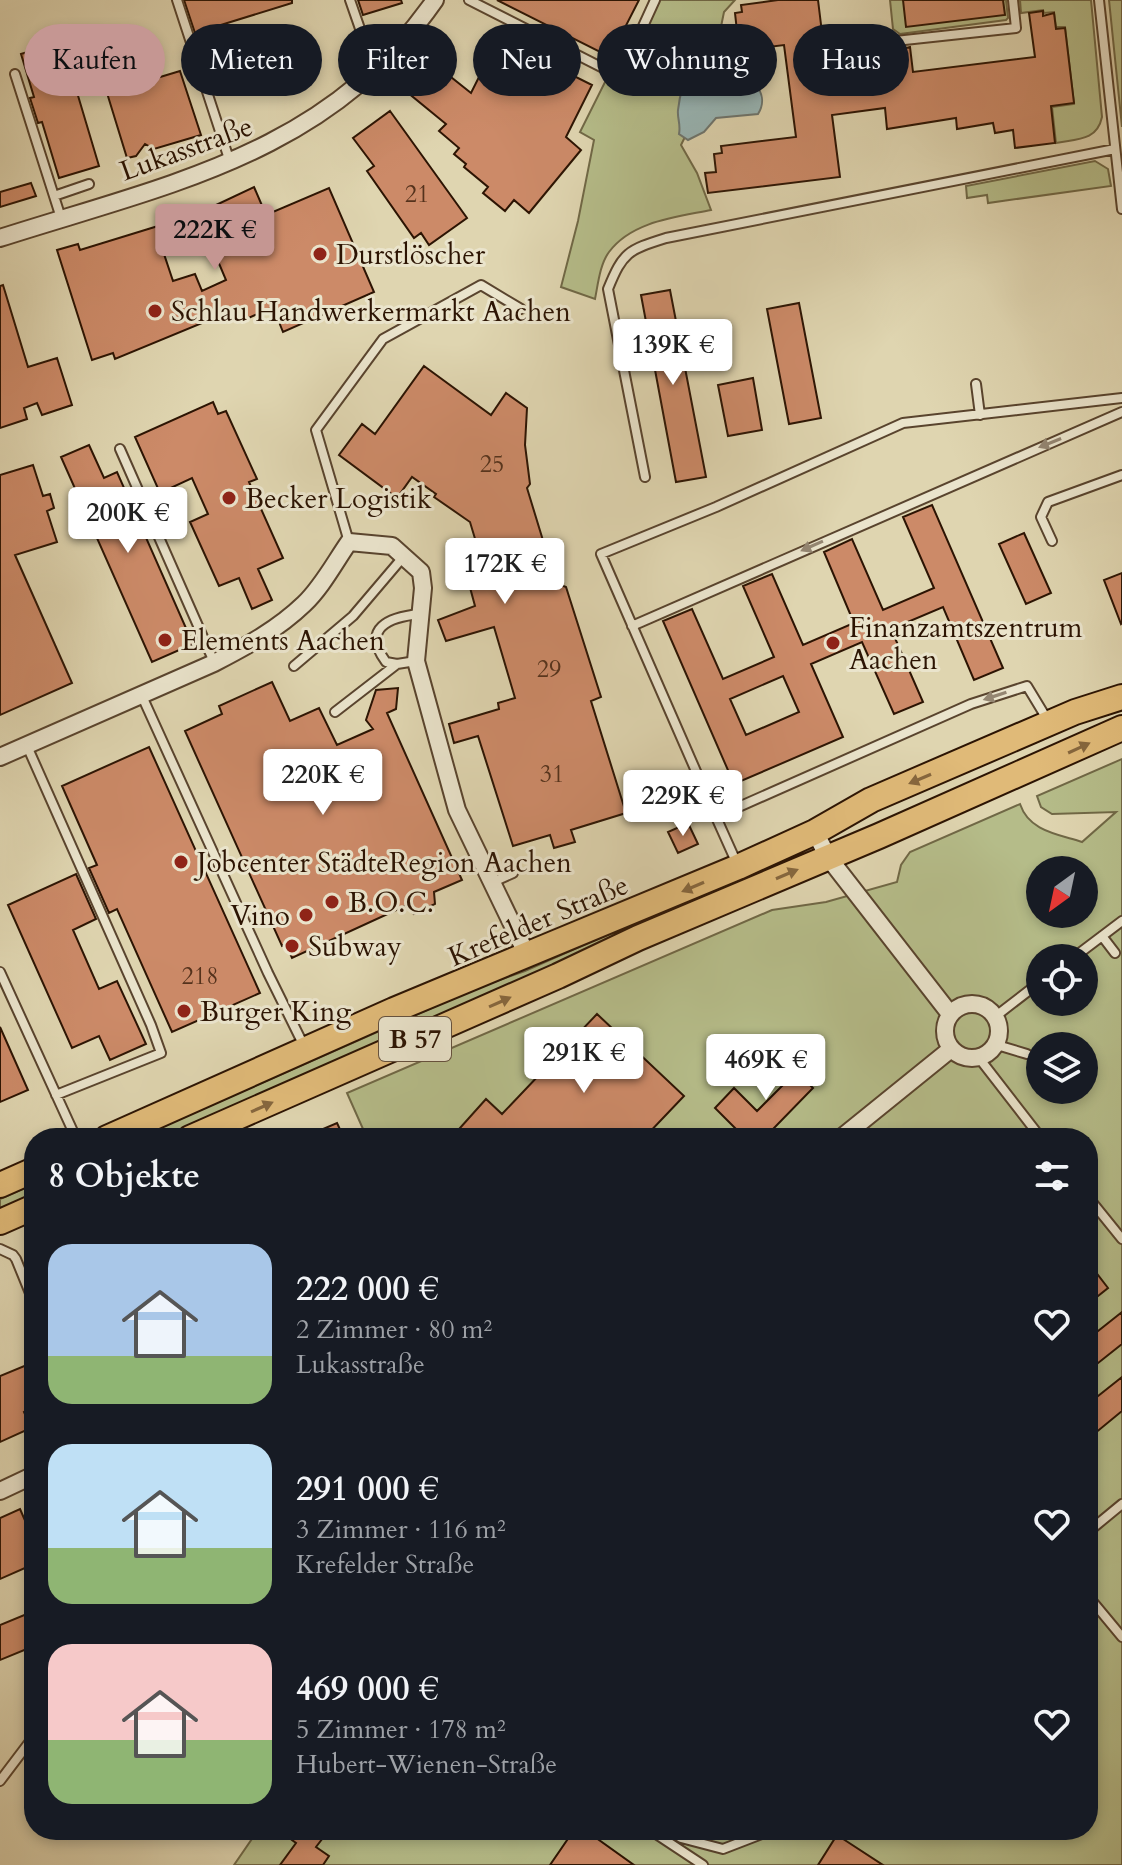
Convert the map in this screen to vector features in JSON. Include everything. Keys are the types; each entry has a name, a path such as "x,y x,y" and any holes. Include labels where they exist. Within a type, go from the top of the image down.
{"main road":[{"name":"Krefelder Straße","path":"129,1128 306,1049 738,867 815,832 871,800 1050,723 1122,697"},
{"name":"Krefelder Straße","path":"213,1128 638,938 1122,728"},
{"path":"0,1185 24,1174"},
{"path":"0,1222 24,1211"}],"street":[{"name":"Lukasstraße","path":"416,24 435,0"},
{"name":"Lukasstraße","path":"0,238 230,163 281,139 342,96"},
{"path":"0,757 214,663 277,627 307,602 349,542 392,546 421,572 416,661 457,810 528,957"},
{"path":"815,832 828,857 950,1014"},
{"path":"974,1003 986,1007 996,1016 1000,1030 997,1045 989,1054 979,1058 963,1058 951,1049 945,1038 945,1025 950,1014 960,1006 974,1003"},
{"path":"853,1128 951,1049"},
{"path":"0,1491 24,1480"}],"lane":[{"path":"177,0 230,163"},
{"path":"350,0 358,24"},
{"path":"469,0 603,68 617,66 639,35 655,0"},
{"path":"909,40 1016,28 1013,0"},
{"path":"1099,0 1122,209"},
{"path":"15,74 61,218"},
{"path":"645,477 608,289 619,262 635,248 666,238 1115,149"},
{"path":"54,196 89,184"},
{"path":"349,542 316,430 383,339 481,285 521,309"},
{"path":"976,384 980,415"},
{"path":"738,867 601,554 716,507 903,423 1122,398"},
{"path":"632,626 1122,412"},
{"path":"120,449 214,663"},
{"path":"1052,541 1041,517 1048,502 1122,475"},
{"path":"294,666 353,616 404,555"},
{"path":"416,661 386,662 376,648 376,636 385,623 397,616 420,614"},
{"path":"335,712 397,664"},
{"path":"716,817 971,704 1027,686 1050,723"},
{"path":"141,694 268,973 306,1049"},
{"path":"27,746 161,1053 56,1095"},
{"path":"492,883 513,873"},
{"path":"1091,944 1122,921"},
{"path":"1102,936 1115,953"},
{"path":"0,972 71,1128"},
{"path":"996,1016 1026,993"},
{"path":"997,1045 1026,1054"},
{"path":"979,1058 1033,1128"},
{"path":"1098,1209 1122,1239"},
{"path":"0,1249 13,1255 24,1278"},
{"path":"1098,1524 1122,1504"},
{"path":"1098,1608 1122,1637"},
{"path":"0,1781 24,1749"},
{"path":"665,1840 703,1865"},
{"path":"689,1840 723,1849 746,1840"}],"green space":[{"path":"660,0 735,0 724,12 722,24 647,24"},
{"path":"890,0 1006,0 1006,20 909,33 909,24 892,24"},
{"path":"1020,0 1091,0 1102,117 1091,135 1056,143 1052,107 1074,104 1065,27 1056,27 1054,12 1021,13"},
{"path":"1109,0 1122,0 1122,127"},
{"path":"598,96 705,96 681,145 697,173 711,210 670,218 630,233 609,252 603,262 595,299 561,287 594,140 580,132"},
{"path":"1095,161 1108,169 1111,186 988,203 987,195 967,198 966,186"},
{"path":"1122,759 1122,1865 234,1865 251,1840 1098,1840 1098,1128 363,1128 347,1093 772,910 826,902 897,882 901,865 910,852 1020,804 1037,826 1082,842 1116,812 1052,814 1041,807 1037,796"},
{"path":"779,858 783,865 187,1128 160,1128 477,988 525,971"},
{"path":"24,1188 24,1199 0,1210 0,1199"}],"water":[{"path":"681,96 762,98 758,114 716,118 704,132 688,140 679,134"}],"building":[{"path":"184,0 292,0 292,3 224,24 192,24"},
{"path":"358,0 401,0 402,3 363,15"},
{"path":"497,0 639,0 627,24 597,24 597,50 581,42 581,24 545,24"},
{"path":"778,0 818,0 821,24 793,24 793,96 909,96 910,47 913,72 1035,57 1029,13 1043,11 1043,16 1054,13 1056,29 1065,28 1074,103 1051,106 1055,143 1015,148 1013,130 995,133 993,123 957,129 956,118 887,129 885,108 832,115 840,177 708,193 705,173 716,172 714,154 722,153 721,146 796,137 784,45 777,46 777,24 736,24 735,13 742,12 741,5"},
{"path":"903,0 1003,0 1005,15 909,27 906,24"},
{"path":"180,71 181,96 188,96 201,135 154,149 145,144 136,156 127,158 108,96 165,96 165,76"},
{"path":"581,80 592,85 566,137 581,150 529,213 514,200 505,211 483,193 488,187 464,167 466,164 454,154 459,148 439,131 446,124 412,96 457,96 457,82 471,93 473,89 473,96 581,96"},
{"path":"78,96 99,166 59,178 42,122 38,123 30,98"},
{"path":"390,111 467,218 429,245 421,233 414,238 367,171 374,166 353,138"},
{"path":"31,183 36,196 0,207 0,192"},
{"path":"254,187 266,215 329,188 374,292 283,332 273,307 244,320 240,312 216,322 214,318 115,359 113,353 92,360 57,250 78,244 80,250 197,214","holes":["204,228 226,280 202,291 195,274 173,281 163,251 179,246 176,236"]},
{"path":"3,285 28,367 57,358 72,405 42,415 37,403 24,408 27,419 0,428 0,286"},
{"path":"670,290 706,477 676,482 641,295"},
{"path":"799,303 821,418 789,424 767,309"},
{"path":"424,366 491,415 506,393 527,408 525,445 530,484 527,488 556,583 566,587 601,697 591,701 626,813 571,830 575,842 554,848 550,835 513,846 478,736 454,743 449,724 499,709 498,703 515,698 494,627 446,641 438,620 475,606 459,547 476,542 470,522 412,477 397,498 339,455 362,424 375,434"},
{"path":"753,378 762,430 728,436 718,385"},
{"name":"Becker Logistik","path":"213,402 218,414 226,411 257,479 249,482 283,558 258,569 272,600 252,609 239,578 219,586 190,522 208,514 192,478 160,493 135,437"},
{"path":"89,445 104,478 117,472 193,644 152,662 61,457"},
{"path":"33,465 43,496 50,494 54,508 47,511 57,542 15,555 72,683 0,715 0,475"},
{"name":"Finanzamtszentrum Aachen","path":"932,505 1003,668 974,680 943,607 891,629 923,702 894,714 862,642 811,664 843,737 734,784 663,621 692,609 723,679 774,657 743,586 772,574 803,645 854,623 824,552 852,539 883,610 934,588 903,517","holes":["783,676 799,712 746,735 730,699"]},
{"path":"1024,533 1051,593 1026,604 999,544"},
{"path":"1122,573 1122,623 1121,624 1104,580"},
{"path":"272,682 290,721 319,708 337,745 373,729 366,720 376,690 398,688 396,709 387,713 462,880 434,892 435,904 414,914 405,906 292,958 286,944 282,946 185,731 222,714 219,706"},
{"path":"149,747 260,993 172,1032 117,909 109,913 89,868 97,865 62,786"},
{"path":"688,823 698,844 678,853 668,832"},
{"path":"76,874 96,919 73,930 99,989 117,981 146,1044 110,1060 99,1036 72,1048 8,905"},
{"path":"597,1014 684,1096 654,1128 460,1128 486,1099 502,1114"},
{"path":"0,1027 28,1090 0,1102"},
{"path":"774,1049 813,1088 774,1128 735,1128 715,1108 734,1088 757,1111 784,1084 762,1061"},
{"path":"1098,1275 1108,1288 1098,1296"},
{"path":"1122,1312 1122,1344 1098,1363 1098,1331"},
{"path":"24,1366 24,1431 0,1442 0,1376"},
{"path":"1122,1377 1122,1411 1098,1431 1098,1396"},
{"path":"20,1509 24,1518 24,1568 0,1579 0,1518"},
{"path":"24,1615 24,1650 0,1660 0,1625"},
{"path":"292,1840 321,1840 316,1847 329,1856 323,1865 280,1865 296,1843"},
{"path":"567,1840 599,1840 634,1865 550,1865"},
{"path":"834,1840 845,1840 883,1865 818,1865"}],"place":[{"name":"Durstlöscher","path":"320,254"},
{"name":"Schlau Handwerkermarkt Aachen","path":"155,311"},
{"name":"Becker Logistik","path":"229,498"},
{"name":"Elements Aachen","path":"165,640"},
{"name":"Finanzamtszentrum Aachen","path":"833,643"},
{"name":"Jobcenter StädteRegion Aachen","path":"181,862"},
{"name":"B.O.C.","path":"332,902"},
{"name":"Vino","path":"306,915"},
{"name":"Subway","path":"292,946"},
{"name":"Burger King","path":"184,1011"}]}
